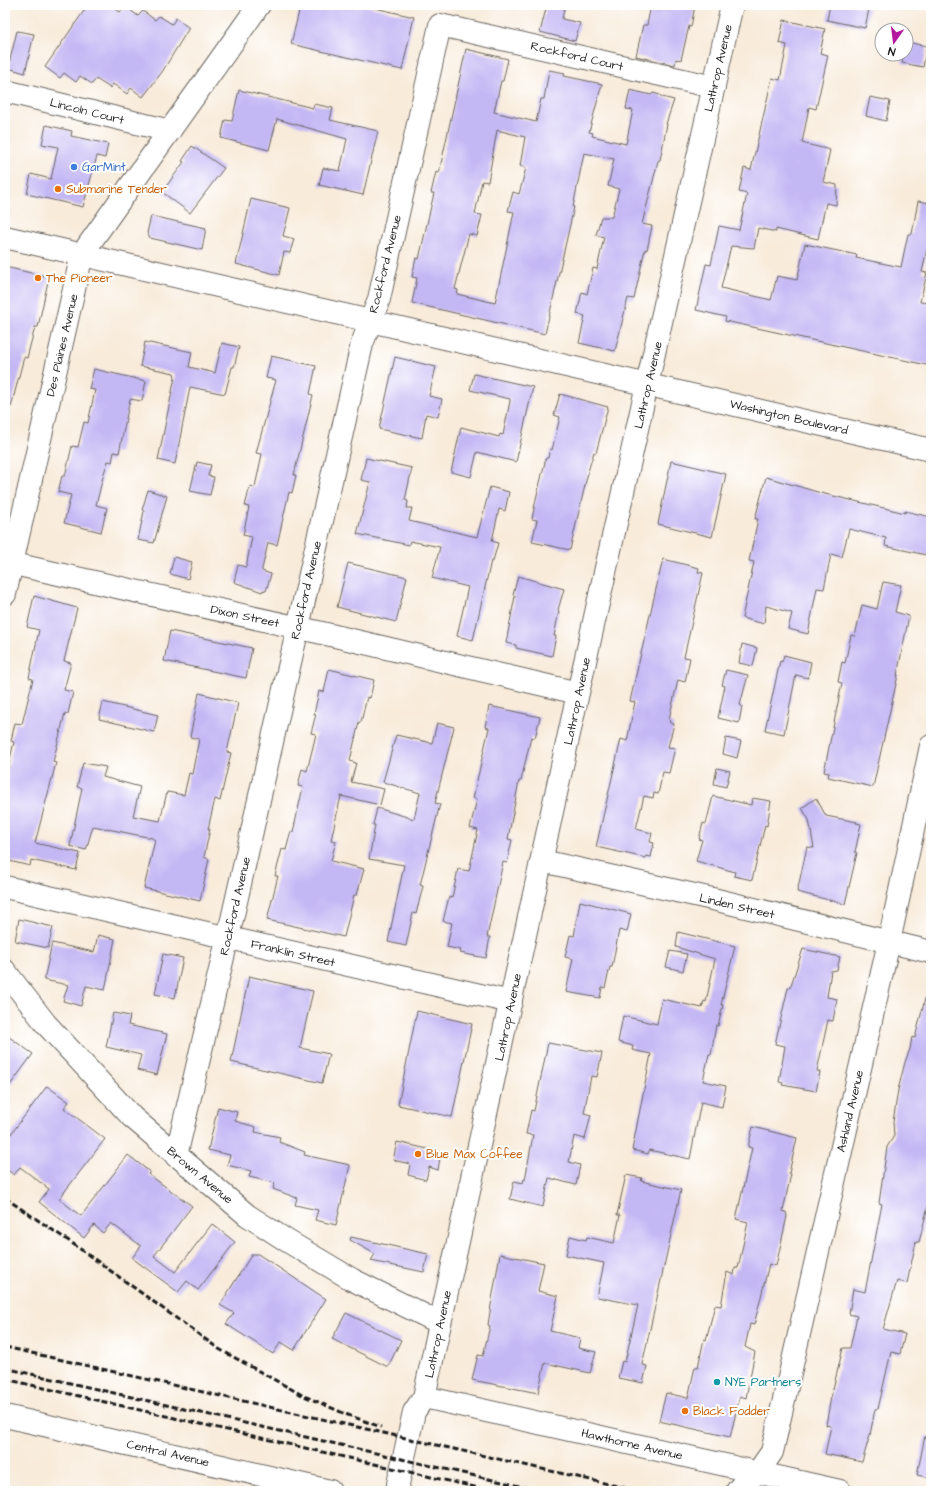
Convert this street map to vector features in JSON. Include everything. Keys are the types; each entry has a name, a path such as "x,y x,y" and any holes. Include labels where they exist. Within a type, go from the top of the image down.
{"street":[{"name":"Des Plaines Avenue","path":"5,594 8,563 82,254 259,5"},
{"name":"Lathrop Avenue","path":"399,1491 398,1484 414,1412 424,1397 578,693 732,5"},
{"name":"Rockford Court","path":"440,26 714,87"},
{"name":"Rockford Avenue","path":"176,1156 228,938 362,344 379,299 440,26"},
{"name":"Lincoln Court","path":"5,91 170,131"},
{"name":"Washington Boulevard","path":"5,237 931,450"},
{"name":"Dixon Street","path":"8,563 297,627 578,693"},
{"name":"Ashland Avenue","path":"737,1491 740,1486 758,1482 772,1452 889,942 931,746"},
{"name":"Linden Street","path":"542,861 717,900 931,952"},
{"name":"Franklin Street","path":"5,887 511,1002"},
{"name":"Brown Avenue","path":"5,970 46,1024 132,1117 247,1215 353,1280 440,1323"},
{"name":"Lathrop Avenue","path":"410,1491 428,1415 424,1397"},
{"name":"Hawthorne Avenue","path":"424,1397 758,1482 840,1491"},
{"name":"Central Avenue","path":"5,1416 330,1491"}],"building":[{"path":"88,5 110,5 120,12 125,6 138,16 143,11 155,20 159,16 172,24 176,18 189,28 162,72 143,97 131,88 127,94 113,84 110,88 96,79 92,84 80,76 76,82 64,73 60,78 45,67"},
{"path":"306,5 362,5 414,17 402,70 291,44 300,7 305,8"},
{"path":"547,5 565,5 562,19 580,23 575,41 540,32"},
{"path":"651,5 695,5 691,27 689,26 681,60 676,59 675,65 636,56 643,25 647,25"},
{"path":"830,5 852,5 869,9 865,28 827,20"},
{"path":"784,20 825,29 820,53 828,55 816,109 809,107 802,143 830,150 823,182 837,185 836,205 826,203 818,239 776,229 776,232 758,228 754,248 731,246 721,288 771,300 777,276 797,280 805,244 857,255 856,258 901,267 908,234 912,234 918,201 931,203 931,232 922,272 927,273 920,302 931,303 931,366 725,321 726,317 696,310 706,264 711,265 719,226 739,230 747,194 739,192 744,168 751,170 772,78 780,80 787,45 779,43"},
{"path":"17,31 34,34 25,73 8,68"},
{"path":"914,44 927,46 923,67 902,63 914,62"},
{"path":"466,49 508,59 494,112 536,122 541,99 544,99 549,70 565,73 564,76 602,84 589,132 593,133 592,136 626,144 633,110 626,109 630,90 651,95 653,93 674,100 666,124 660,160 658,161 642,224 652,226 647,250 645,249 634,299 628,298 615,351 579,343 585,316 577,314 582,292 587,294 593,268 597,269 604,237 596,235 601,217 612,217 619,189 608,186 614,159 584,153 574,207 545,334 412,303 417,278 412,277 416,258 419,259 434,193 431,193 436,172 439,173","holes":["497,130 525,137 520,166 526,168 519,194 513,192 508,211 514,212 495,303 457,294 458,290 455,289 469,234 477,236 482,215 475,214 482,181 488,182"]},
{"path":"239,90 313,108 314,104 333,108 330,120 378,131 363,195 319,185 323,168 340,171 347,139 277,119 269,150 221,138 225,120 232,121"},
{"path":"870,97 890,101 886,121 866,116"},
{"path":"46,125 72,131 71,136 108,144 105,158 97,156 83,207 27,194 31,174 51,179 58,147 42,144"},
{"path":"192,146 224,168 190,213 162,192 184,162 182,161"},
{"path":"251,199 290,208 283,236 294,239 290,253 284,252 279,275 236,264"},
{"path":"151,216 206,228 202,250 150,238 147,233"},
{"path":"5,267 49,277 38,327 35,327 27,358 24,357 11,407 5,407"},
{"path":"145,342 192,352 189,367 215,373 222,343 239,347 225,394 190,387 175,464 158,460 175,377 174,373 140,366"},
{"path":"271,356 316,366 310,394 313,395 294,475 296,475 292,493 289,492 277,545 268,543 262,571 271,574 266,591 263,590 262,592 234,582 238,565 246,567 252,537 243,535 249,507 245,506 250,486 255,487 262,454 256,453 276,380 266,378"},
{"path":"395,357 436,367 429,396 442,399 438,417 426,414 422,438 379,429"},
{"path":"94,369 146,381 142,401 130,399 119,453 114,452 112,462 108,461 104,473 96,505 107,508 101,532 64,523 71,495 58,492 62,476 65,476 72,446 78,447 84,422 88,423 95,390 89,389"},
{"path":"474,374 533,387 516,462 477,452 471,477 451,472 461,427 499,437 500,434 503,435 510,401 510,399 470,390"},
{"path":"560,394 608,407 596,453 594,452 589,468 570,550 532,542 537,520 532,519 536,499 546,458 548,458 550,449 552,450 560,417 554,415"},
{"path":"366,458 412,468 405,500 408,501 407,508 412,508 409,521 477,537 490,487 509,492 505,511 499,509 492,541 498,543 493,561 491,561 473,640 457,636 468,587 432,578 440,547 410,541 409,545 357,534 370,482 361,480"},
{"path":"671,461 726,474 712,537 658,524"},
{"path":"197,462 211,465 208,476 214,477 210,495 190,491"},
{"path":"766,477 821,493 905,513 905,511 931,517 931,556 885,546 886,538 849,529 842,557 831,554 824,589 817,588 808,634 788,629 792,613 766,606 764,624 742,618 754,562 749,561 758,519 755,519"},
{"path":"148,490 167,496 154,543 138,540 144,511 142,510"},
{"path":"174,557 192,562 188,579 170,574"},
{"path":"663,559 699,568 698,572 703,573 684,657 690,658 685,682 678,680 669,719 670,723 674,724 668,747 675,748 669,773 663,772 658,794 654,793 653,798 644,796 636,829 652,833 650,842 654,843 651,857 646,856 646,858 596,847 621,739 627,741 635,702 630,701"},
{"path":"348,563 407,577 396,622 337,607"},
{"path":"518,576 564,589 558,610 554,636 556,636 552,656 516,648 516,645 506,643 515,596 513,595"},
{"path":"883,582 901,585 895,612 909,616 898,675 873,787 828,777 829,773 824,772 842,683 838,682 842,662 845,663 851,635 855,636 862,605 877,609"},
{"path":"34,596 77,608 64,661 71,663 64,690 73,692 68,714 65,713 53,762 56,763 35,843 80,853 76,870 31,860 30,866 5,860 5,780 14,742 11,741 15,723 22,724 33,679 29,678 39,630 27,627"},
{"path":"170,631 252,648 246,678 164,661"},
{"path":"742,644 757,648 753,666 739,663"},
{"path":"784,655 811,662 808,678 796,675 784,734 765,730 780,661 782,662"},
{"path":"329,669 374,680 370,698 367,697 361,722 359,722 352,752 350,761 356,763 351,782 384,789 380,805 341,796 331,840 336,841 331,861 364,869 357,895 354,895 344,937 267,920 278,876 275,876 282,849 286,850 291,831 293,832 303,787 298,786 302,769 307,771 316,734 311,733 316,714 314,714 319,691 324,692"},
{"path":"726,670 748,675 740,705 742,706 739,723 718,718 725,686 722,685"},
{"path":"199,693 238,703 227,752 231,753 220,801 215,799 208,829 210,829 204,857 209,859 200,901 144,888 155,840 152,838 93,826 86,850 70,846 82,788 77,787 83,763 106,767 103,777 140,787 133,816 160,821 167,792 184,795 189,773 192,774 199,739 190,737"},
{"path":"103,702 158,715 154,732 99,719"},
{"path":"489,706 540,717 535,738 531,737 521,781 519,781 508,839 512,840 507,863 503,862 487,937 490,937 486,958 460,953 461,950 447,947 452,923 443,921 449,897 452,898 458,869 469,871 478,830 470,828 477,799 473,798 489,728 485,727"},
{"path":"437,723 454,727 435,803 440,804 420,885 423,886 416,914 413,913 406,946 388,942 404,865 369,859 375,825 373,825 377,808 414,819 420,793 383,782 396,735 432,743"},
{"path":"726,738 741,741 737,758 723,754"},
{"path":"717,768 730,771 726,787 714,784"},
{"path":"713,796 751,805 752,798 771,801 767,826 765,825 752,880 734,876 735,872 696,861 702,840 699,839 703,823 706,824"},
{"path":"816,798 826,816 861,824 855,852 857,853 845,904 797,892 807,847 814,848 809,820 802,808"},
{"path":"580,901 631,914 627,932 619,930 612,967 610,967 605,988 602,987 600,998 566,992 573,959 565,957 570,935 574,936"},
{"path":"19,919 53,927 48,948 15,941"},
{"path":"678,932 735,946 721,1005 723,1005 718,1026 716,1025 711,1055 709,1054 703,1081 726,1086 722,1107 701,1102 690,1159 649,1150 648,1154 632,1150 651,1054 632,1050 633,1046 618,1042 623,1016 657,1024 662,999 702,1008 704,1001 706,1002 715,959 676,947"},
{"path":"98,935 115,939 105,990 86,986 81,1006 63,1001 68,985 44,980 52,943 94,952"},
{"path":"803,949 840,957 837,970 831,971 827,997 837,999 833,1021 828,1020 817,1071 820,1072 816,1091 782,1085 783,1083 779,1082 785,1046 775,1044 788,988 790,988"},
{"path":"670,951 687,954 683,971 666,967"},
{"path":"163,954 183,958 175,998 155,994"},
{"path":"249,976 313,991 300,1048 329,1054 322,1083 231,1062"},
{"path":"926,995 931,995 931,1194 919,1242 916,1242 907,1283 897,1281 883,1329 905,1334 900,1354 891,1352 878,1409 875,1409 870,1435 862,1462 825,1454 831,1426 826,1425 843,1348 850,1348 857,1316 849,1314 853,1289 865,1292 882,1204 879,1203 887,1147 894,1136 893,1122 898,1090 912,1037 915,1038"},
{"path":"417,1011 472,1024 452,1117 398,1105"},
{"path":"113,1013 130,1016 128,1025 167,1034 157,1075 137,1070 141,1055 106,1047"},
{"path":"5,1034 33,1054 5,1092"},
{"path":"548,1043 602,1053 597,1077 591,1076 584,1113 591,1115 585,1139 574,1136 569,1162 580,1165 576,1185 549,1178 543,1207 510,1199 514,1181 523,1183 524,1179 525,1180 533,1135 526,1134 531,1110 534,1111"},
{"path":"47,1086 69,1102 64,1108 105,1139 59,1199 81,1216 128,1155 150,1172 148,1174 192,1206 154,1256 175,1272 212,1224 235,1242 198,1290 187,1281 178,1292 132,1258 141,1246 111,1223 103,1233 94,1225 84,1238 39,1202 49,1189 20,1167 14,1175 5,1168 5,1142"},
{"path":"218,1107 237,1112 235,1121 256,1127 255,1132 280,1137 279,1142 305,1152 304,1155 350,1165 336,1225 315,1220 318,1210 295,1205 297,1198 273,1189 275,1183 249,1177 251,1171 227,1165 230,1155 208,1150"},
{"path":"753,1127 797,1138 789,1173 791,1174 783,1211 786,1212 787,1216 776,1266 769,1264 754,1325 750,1324 745,1347 755,1352 746,1398 740,1396 730,1437 659,1421 666,1393 688,1398 695,1367 698,1367 704,1339 706,1340 715,1305 721,1306 727,1272 734,1275 735,1268 738,1268 748,1222 736,1219 752,1148 748,1147"},
{"path":"397,1142 441,1152 438,1170 429,1167 426,1180 408,1175 410,1164 393,1160"},
{"path":"626,1175 642,1178 641,1181 681,1190 642,1365 647,1366 643,1383 618,1378 622,1361 625,1362 638,1305 597,1297 604,1263 566,1255 570,1236 586,1240 587,1237 614,1243 620,1215 617,1215"},
{"path":"351,1237 428,1254 424,1272 371,1261 375,1254 350,1240"},
{"path":"252,1254 258,1254 326,1299 294,1350 281,1342 273,1354 226,1324 234,1313 220,1305"},
{"path":"500,1254 544,1263 538,1291 558,1296 550,1331 580,1338 578,1348 596,1352 590,1373 545,1363 538,1393 472,1380 478,1355 483,1356 490,1326 488,1325"},
{"path":"346,1313 401,1340 388,1367 332,1339"},
{"path":"925,1436 931,1437 931,1478 917,1475"}],"railway":[{"path":"5,1198 72,1243 219,1349 302,1395 348,1415 381,1427"},
{"path":"5,1347 639,1491"},
{"path":"5,1368 541,1491"},
{"path":"5,1379 492,1491"}],"place":[{"name":"GarMint","path":"74,167"},
{"name":"Submarine Tender","path":"58,189"},
{"name":"The Pioneer","path":"38,278"},
{"name":"Blue Max Coffee","path":"418,1154"},
{"name":"NYE Partners","path":"717,1382"},
{"name":"Black Fodder","path":"685,1411"}]}
